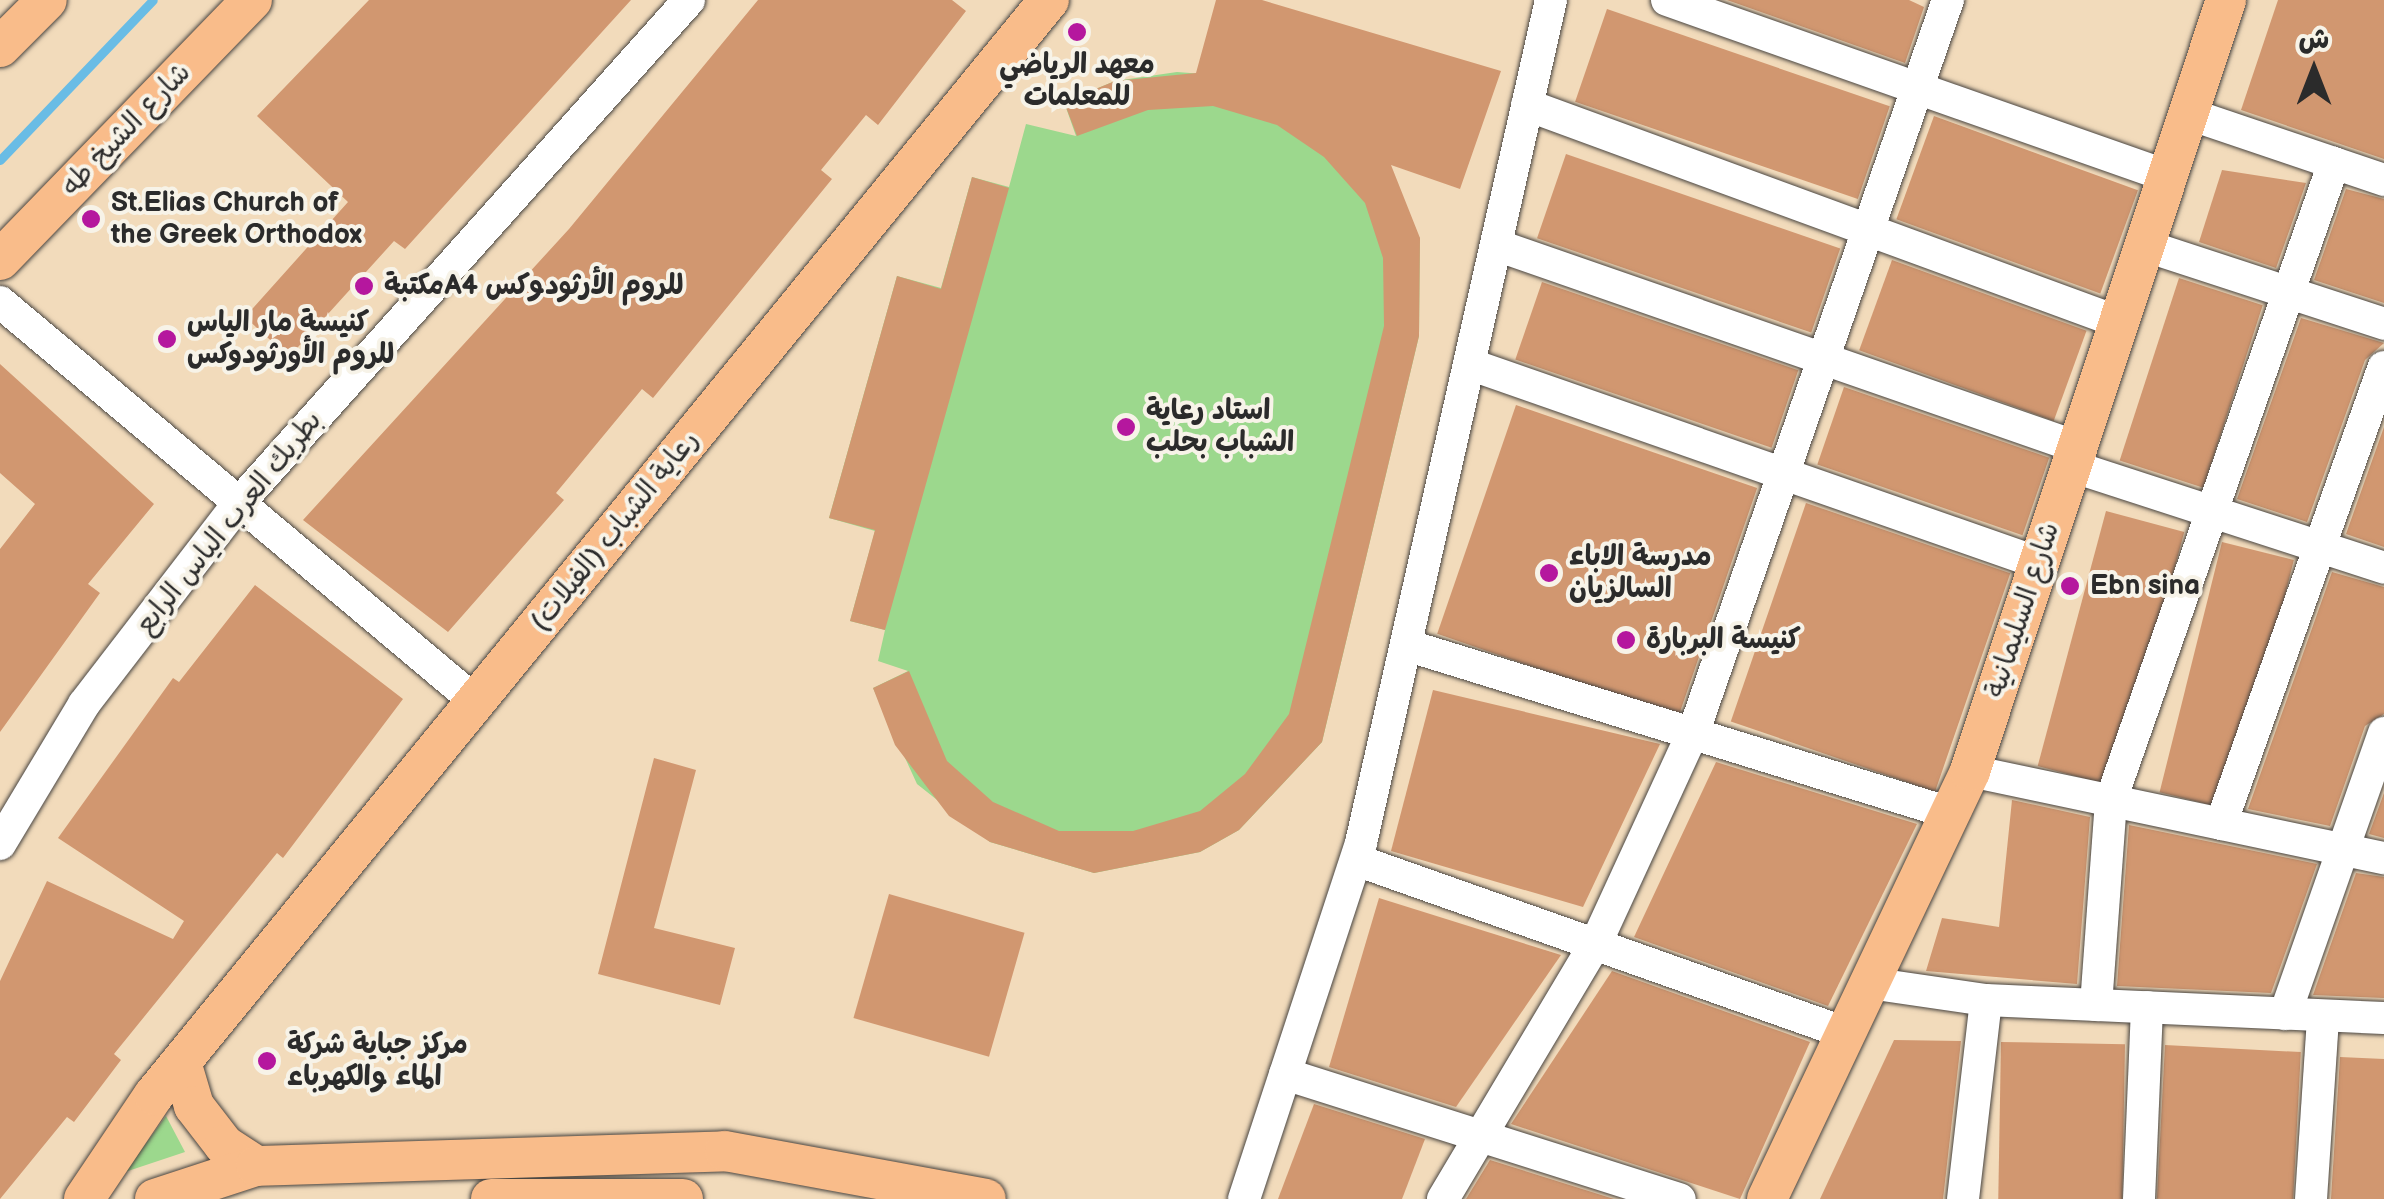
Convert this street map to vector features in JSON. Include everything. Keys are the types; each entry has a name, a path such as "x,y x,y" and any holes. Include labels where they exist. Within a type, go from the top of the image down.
{"main road":[{"path":"0,47 47,0"},
{"name":"شارع الشيخ طه","path":"0,260 252,0"},
{"name":"رعاية الشباب (الفيلات)","path":"84,1199 181,1062 1050,0"},
{"name":"شارع السليمانية","path":"1767,1199 1970,770 2226,0"},
{"path":"181,1062 194,1106 224,1145 256,1166"},
{"path":"155,1199 256,1166 725,1151 986,1199"},
{"path":"491,1199 684,1199"}],"street":[{"name":"بطريك العرب الياس الرابع","path":"0,844 84,704 238,503 689,0"},
{"path":"1244,1199 1356,860 1551,0"},
{"path":"1668,0 2167,176"},
{"path":"1443,1199 1478,1132 1597,941 1695,728 1948,0"},
{"path":"1527,106 2119,322"},
{"path":"2189,114 2384,180"},
{"path":"2096,1006 2111,800 2334,164"},
{"path":"1496,245 1823,360 2214,512 2384,568"},
{"path":"2143,245 2384,324"},
{"path":"0,302 476,702"},
{"path":"1469,364 2039,563"},
{"path":"2221,824 2384,366"},
{"path":"1406,645 1695,728 1950,813"},
{"path":"2284,1014 2384,733"},
{"path":"1970,770 2384,858"},
{"path":"1356,860 1597,941 1846,1033"},
{"path":"1869,983 1986,1000 2384,1018"},
{"path":"1962,1199 1986,1000"},
{"path":"2139,1199 2147,1007"},
{"path":"2311,1199 2323,1016"},
{"path":"1286,1074 1680,1199"}],"green space":[{"name":"استاد رعاية الشباب بحلب","path":"1177,72 1230,76 1420,238 1419,336 1322,742 1239,830 1200,852 1094,873 990,842 917,784 873,688 908,671 878,661 885,630 850,621 875,531 829,518 897,276 941,288 972,177 1009,187 1026,124 1076,136 1064,102 1115,81"},
{"path":"166,1116 185,1152 125,1172"}],"building":[{"path":"369,0 631,0 405,249 394,241 289,357 245,317 348,202 257,116"},
{"path":"758,0 952,0 966,11 878,125 866,115 821,170 832,179 653,398 642,389 556,493 564,500 448,632 303,520 569,229"},
{"path":"1216,0 1262,0 1501,71 1460,189 1391,165 1420,238 1419,336 1322,742 1239,830 1200,852 1094,873 990,842 949,816 895,745 873,688 909,671 947,761 993,802 1059,831 1133,831 1200,811 1245,774 1289,714 1384,326 1383,258 1365,203 1324,157 1277,125 1213,106 1148,110 1077,136 1064,102 1115,81 1196,73"},
{"path":"1727,0 1909,0 1924,7 1905,63"},
{"path":"2278,0 2384,0 2384,159 2241,110"},
{"path":"1607,9 1890,106 1858,199 1575,102"},
{"path":"1934,116 2138,190 2100,294 1896,219"},
{"path":"1566,154 1840,248 1811,333 1537,238"},
{"path":"2222,170 2306,183 2276,268 2199,242"},
{"path":"972,177 1009,188 885,630 850,621 875,530 829,518 897,276 941,289"},
{"path":"2346,189 2384,199 2384,303 2314,280"},
{"path":"1892,260 2087,331 2054,421 1859,350"},
{"path":"2179,278 2263,305 2203,488 2120,461"},
{"path":"1542,282 1798,370 1772,448 1515,360"},
{"path":"2301,318 2384,343 2365,360 2307,522 2237,499"},
{"path":"0,364 154,504 88,584 100,593 0,732 0,549 35,504 0,473"},
{"path":"1844,387 2049,458 2022,535 1817,465"},
{"path":"1516,405 1757,488 1678,717 1437,634"},
{"path":"2384,427 2384,547 2346,534"},
{"path":"1806,503 2010,573 1935,792 1731,721"},
{"path":"2106,511 2184,532 2116,787 2038,766"},
{"path":"2222,542 2294,560 2231,810 2160,792"},
{"path":"2332,572 2384,587 2384,714 2365,726 2330,826 2248,809"},
{"path":"255,585 403,699 283,858 277,853 114,1054 121,1060 74,1122 67,1117 0,1199 0,981 47,881 173,939 184,921 58,838 173,678 179,682"},
{"path":"1433,690 1660,744 1583,907 1391,851"},
{"path":"654,758 696,770 654,928 735,948 720,1005 598,974"},
{"path":"1716,762 1917,824 1828,1006 1634,937"},
{"path":"2384,793 2384,838 2369,834"},
{"path":"2012,800 2090,817 2077,984 1926,971 1942,918 1999,927"},
{"path":"2129,825 2317,864 2271,993 2117,986"},
{"path":"2356,873 2384,877 2384,998 2313,995"},
{"path":"889,894 1025,933 989,1057 853,1018"},
{"path":"1379,898 1561,955 1456,1107 1329,1067"},
{"path":"1612,971 1810,1042 1740,1199 1511,1124"},
{"path":"1894,1040 1961,1041 1943,1199 1820,1199"},
{"path":"2001,1042 2125,1044 2122,1199 1998,1199"},
{"path":"2165,1045 2301,1052 2293,1199 2157,1199"},
{"path":"2340,1057 2384,1059 2384,1199 2331,1199"},
{"path":"1314,1104 1425,1139 1402,1199 1278,1199"},
{"path":"1490,1160 1614,1199 1466,1199"}],"waterway":[{"path":"0,160 153,0"}],"place":[{"name":"معهد الرياضي للمعلمات","path":"1077,32"},
{"name":"St.Elias Church of the Greek Orthodox","path":"91,219"},
{"name":"مكتبةA4 للروم الأرثودوكس","path":"364,286"},
{"name":"كنيسة مار الياس للروم الأورثودوكس","path":"167,339"},
{"name":"استاد رعاية الشباب بحلب","path":"1126,427"},
{"name":"مدرسة الاباء السالزيان","path":"1549,573"},
{"name":"Ebn sina","path":"2070,586"},
{"name":"كنيسة البربارة","path":"1626,640"},
{"name":"مركز جباية شركة الماء والكهرباء","path":"267,1061"}]}
